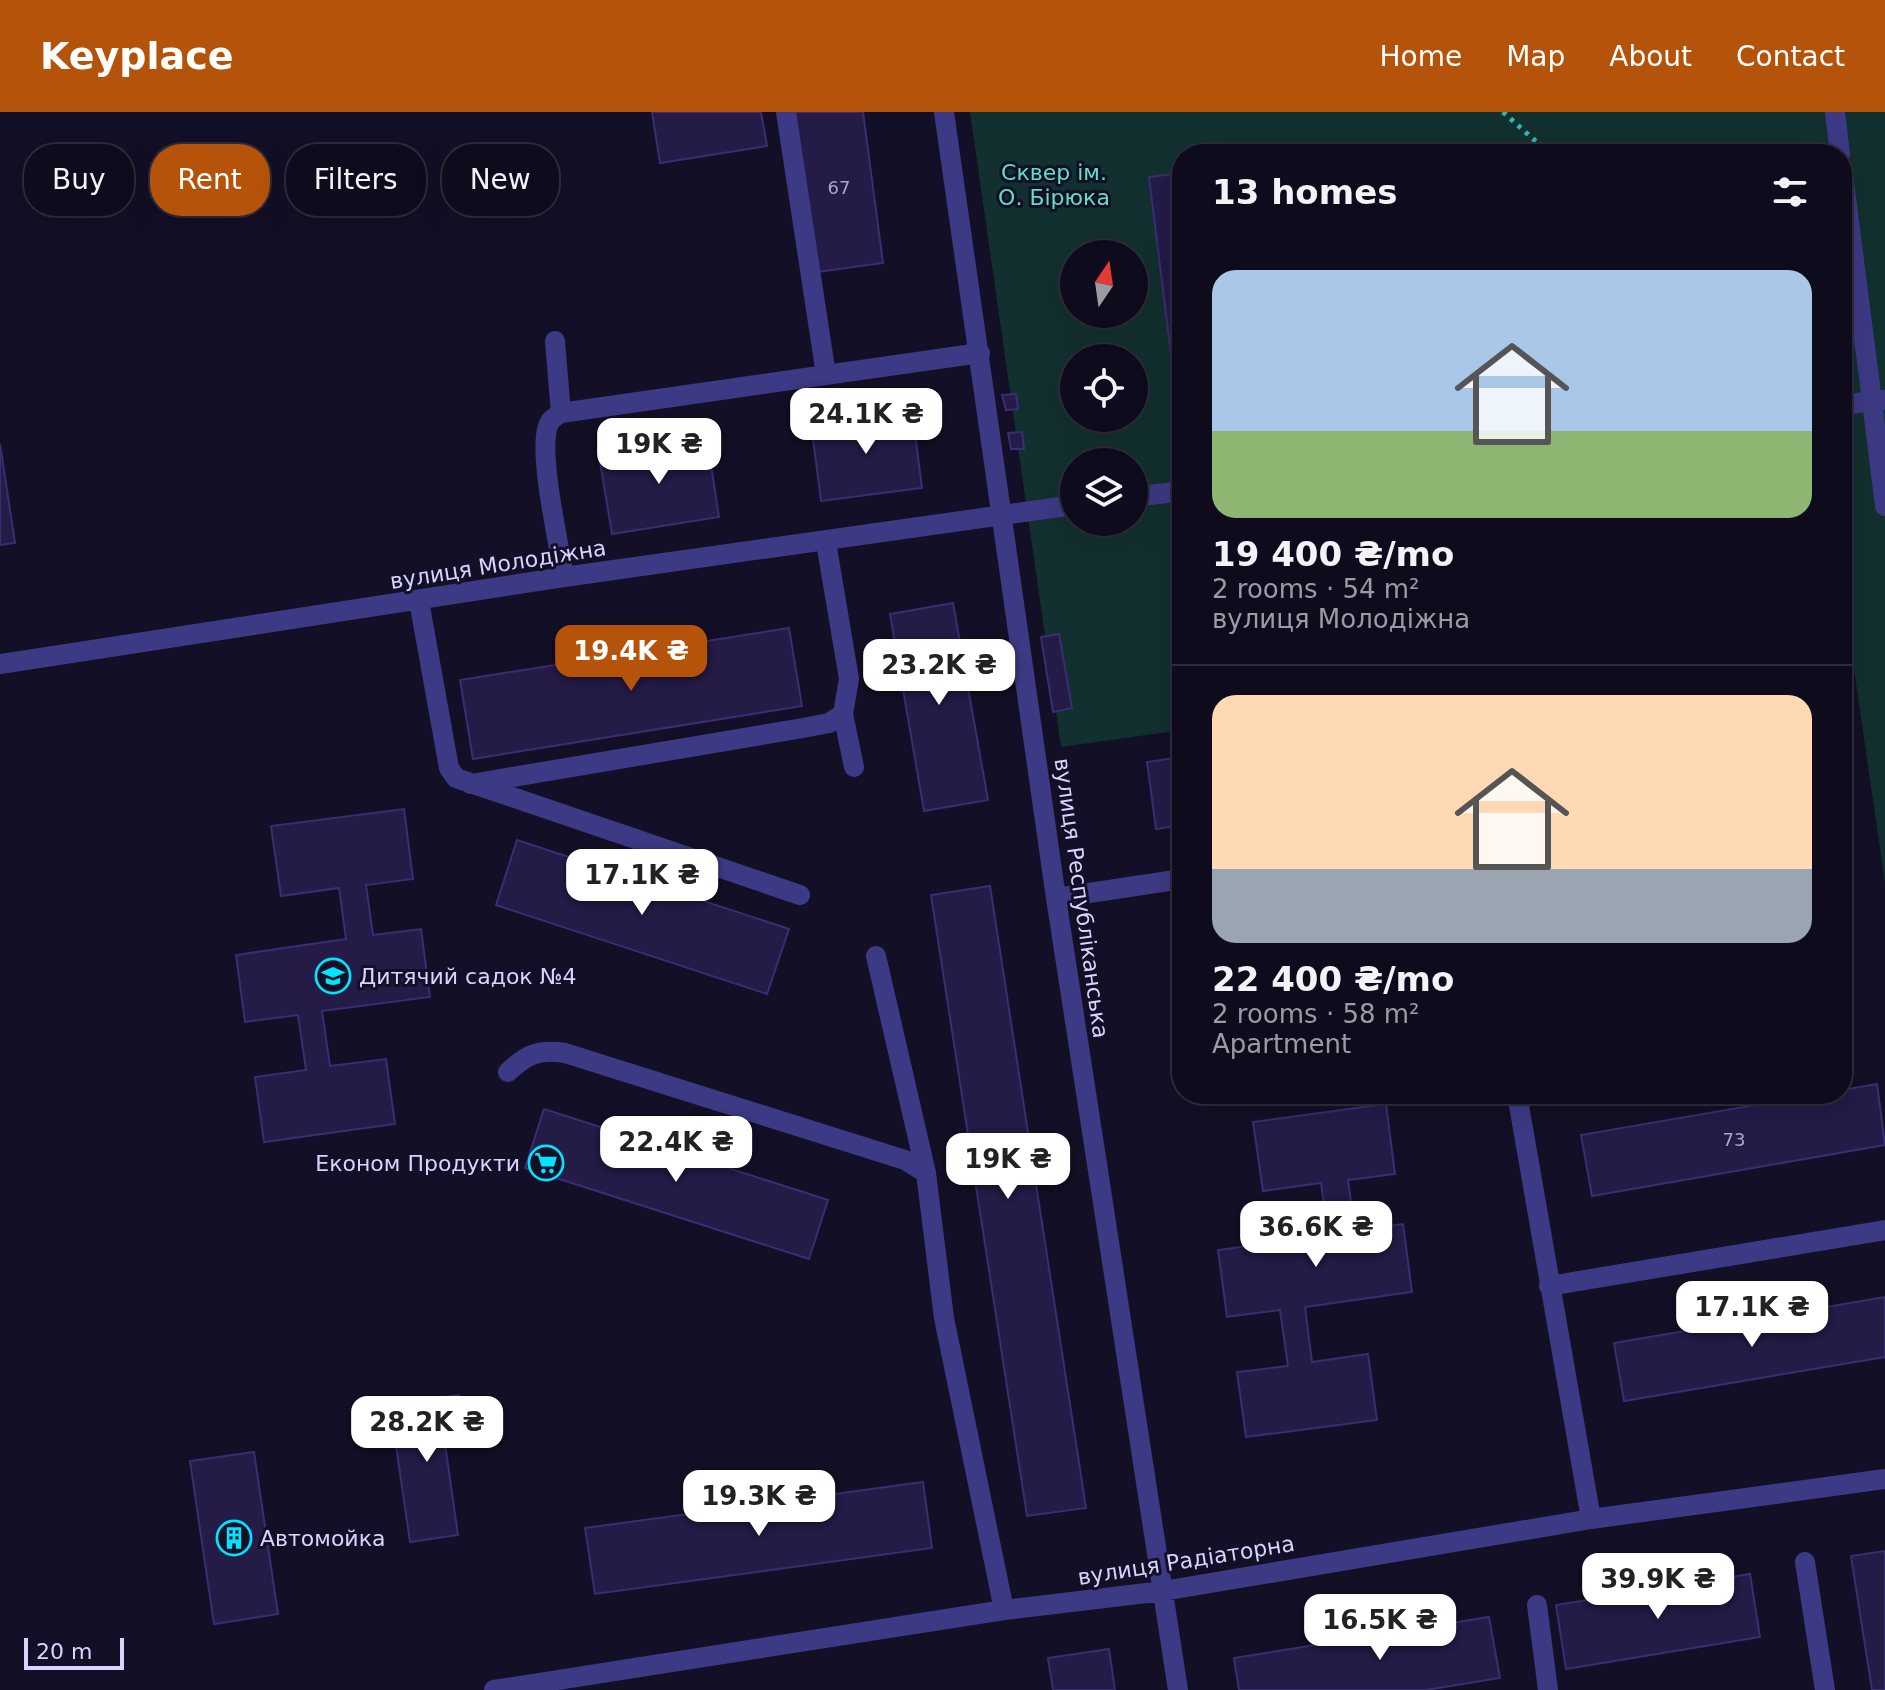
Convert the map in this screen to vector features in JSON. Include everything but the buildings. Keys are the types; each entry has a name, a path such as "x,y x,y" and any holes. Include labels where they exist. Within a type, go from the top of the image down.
{"street":[{"path":"786,112 826,375"},
{"name":"вулиця Республіканська","path":"944,112 1004,514 1056,898 1178,1690"},
{"path":"1835,112 1839,144"},
{"path":"1852,232 1878,401 1885,506"},
{"path":"555,341 561,413"},
{"path":"564,577 546,453 547,427 561,413 980,353"},
{"path":"1852,404 1878,401"},
{"path":"1148,495 1172,492"},
{"name":"вулиця Молодіжна","path":"0,664 564,577 1060,507"},
{"path":"826,542 849,679 843,714 854,767"},
{"path":"419,601 449,768 468,785 800,895"},
{"path":"468,785 803,728 829,723 843,714"},
{"path":"1056,898 1172,881"},
{"path":"876,956 926,1173 944,1318 1004,1610"},
{"path":"508,1072 525,1056 544,1050 576,1056 905,1160 926,1173"},
{"path":"1519,1104 1591,1519"},
{"path":"1549,1286 1885,1230"},
{"name":"вулиця Радіаторна","path":"494,1690 1004,1610 1163,1591 1591,1519 1885,1479"},
{"path":"1805,1562 1825,1690"},
{"path":"1537,1605 1548,1690"}],"path":[{"path":"1503,112 1539,144"}],"green space":[{"name":"Сквер ім. О. Бірюка","path":"970,112 1885,112 1885,883 1852,656 1852,144 1172,144 1172,731 1061,747"}],"place":[{"name":"Дитячий садок №4","path":"333,976"},
{"name":"Економ Продукти","path":"546,1163"},
{"name":"Автомойка","path":"234,1538"}]}
